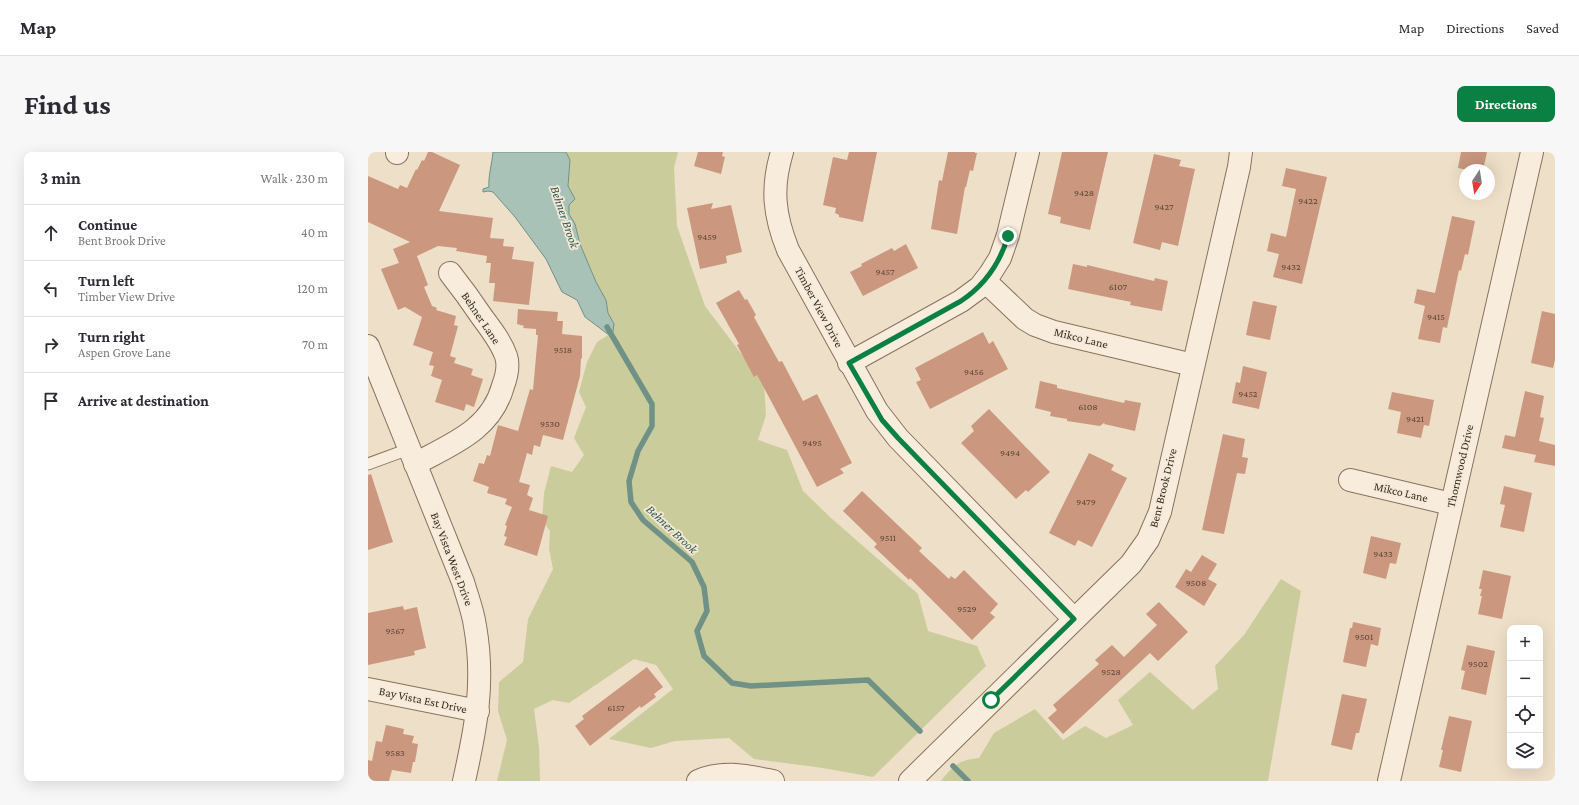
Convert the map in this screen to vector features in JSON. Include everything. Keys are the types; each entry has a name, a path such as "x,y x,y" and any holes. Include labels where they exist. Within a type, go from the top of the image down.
{"street":[{"name":"Timber View Drive","path":"782,152 776,176 775,190 775,205 781,232 788,250 876,411 894,433 1074,619"},
{"path":"849,363 961,301 974,293 985,281 997,265 1006,245 1028,152"},
{"name":"Bent Brook Drive","path":"910,781 1131,564 1152,534 1160,512 1239,167 1241,152"},
{"name":"Thornwood Drive","path":"1389,781 1532,152"},
{"name":"Behner Lane","path":"412,457 466,437 479,427 496,406 506,376 506,356 497,338 450,273"},
{"name":"Mikco Lane","path":"985,281 1025,319 1035,325 1054,332 1193,365"},
{"name":"Bay Vista West Drive","path":"368,346 463,582 474,619 480,663 480,689 476,728 464,781"},
{"name":"Mikco Lane","path":"1350,480 1451,504"},
{"name":"Bay Vista Est Drive","path":"368,689 478,711"},
{"path":"698,781 715,776 730,774 773,781"}],"lane":[{"path":"368,464 412,457"}],"green space":[{"path":"566,152 678,152 674,168 677,226 705,306 764,384 766,415 758,440 787,450 803,491 831,518 918,594 928,631 977,646 986,666 873,777 823,768 754,759 729,738 675,741 651,748 609,739 673,689 656,665 634,659 569,703 553,700 534,709 539,747 540,781 497,781 507,740 498,711 499,682 523,662 528,619 553,569 549,549 550,531 542,520 544,493 551,466 572,472 584,455 574,438 586,407 579,392 587,362 597,342 613,332 614,325 608,313 606,300 596,282 580,244 575,224 569,214 569,205 575,199 568,186 570,160"},
{"path":"1281,579 1301,591 1268,781 941,781 949,771 961,762 979,758 994,733 1035,709 1063,740 1085,726 1106,738 1133,725 1118,700 1150,672 1193,710 1218,689 1215,666 1244,635"}],"water":[{"path":"493,152 566,152 570,160 568,186 575,199 569,205 569,214 575,224 580,244 596,282 606,300 608,313 614,324 613,332 609,335 585,317 577,300 562,292 546,259 515,217 493,192 483,192 483,189 489,187"}],"building":[{"path":"428,152 432,152 460,165 439,211 493,218 490,238 504,239 503,246 514,247 512,259 534,262 529,305 493,301 495,283 489,283 491,263 486,263 487,256 456,251 457,248 438,246 417,256 428,285 424,287 432,306 437,308 436,310 456,316 454,325 458,326 450,356 456,358 454,363 473,369 471,375 483,379 474,407 466,404 464,411 435,402 442,380 431,376 434,366 429,365 433,352 413,345 422,317 405,307 398,310 381,269 399,263 393,249 410,242 368,222 368,176 398,189 400,185 407,188 416,169 417,170 422,160 424,161"},
{"path":"698,152 723,152 722,156 725,157 721,174 694,166"},
{"path":"849,152 877,152 863,222 839,217 839,215 835,213 836,208 823,205 833,157 847,160"},
{"path":"948,152 977,153 973,171 970,170 965,187 957,234 931,229 939,180 942,181"},
{"path":"1062,152 1108,152 1090,230 1060,223 1061,217 1048,214"},
{"path":"1461,152 1487,152 1484,164 1459,164 1458,168"},
{"path":"1154,154 1181,160 1179,166 1195,169 1178,246 1162,242 1160,250 1133,243"},
{"path":"1286,168 1327,177 1302,284 1273,277 1279,254 1267,251 1271,233 1286,237 1296,189 1282,186"},
{"path":"713,203 711,209 731,205 742,252 726,256 727,263 700,269 687,208"},
{"path":"1452,216 1475,221 1468,255 1465,254 1461,271 1459,270 1447,328 1443,327 1440,343 1418,339 1425,306 1414,303 1417,289 1435,293"},
{"path":"906,244 918,268 863,296 850,272 862,266 861,264 892,248 894,251"},
{"path":"1073,264 1087,267 1087,265 1154,281 1155,278 1168,281 1162,311 1130,305 1131,302 1068,289"},
{"path":"739,290 745,300 747,299 756,315 754,317 779,362 782,361 803,401 817,394 852,463 840,469 844,473 817,487 757,375 754,377 737,345 739,344 716,303"},
{"path":"1253,301 1277,306 1270,340 1246,335"},
{"path":"518,309 558,312 557,321 563,321 562,334 582,336 580,376 563,440 543,435 540,447 534,445 532,455 527,453 519,482 530,485 527,495 533,498 529,510 548,516 537,556 504,545 507,537 504,536 507,526 505,525 512,507 505,504 507,499 487,493 489,487 473,481 479,463 484,464 487,455 490,456 498,425 518,431 530,389 533,390 538,335 536,335 536,329 523,328 524,326 517,324"},
{"path":"1542,311 1555,314 1555,360 1553,368 1531,363"},
{"path":"983,332 989,344 993,341 1008,369 930,409 916,382 921,380 915,368"},
{"path":"1243,366 1267,372 1259,409 1232,403 1236,382 1240,383"},
{"path":"1040,381 1057,385 1057,388 1124,403 1125,400 1141,403 1135,431 1104,424 1105,422 1100,426 1067,421 1067,419 1050,416 1051,412 1035,408"},
{"path":"1525,391 1544,396 1540,417 1544,418 1539,441 1555,445 1555,466 1534,462 1536,455 1502,448 1505,435 1515,437"},
{"path":"1392,392 1434,400 1429,426 1424,425 1421,438 1397,433 1401,412 1388,409"},
{"path":"989,409 1050,472 1028,492 1026,490 1016,499 961,443 974,431 971,426"},
{"path":"1223,434 1245,439 1242,457 1248,458 1245,474 1237,473 1224,534 1202,530"},
{"path":"1089,453 1114,465 1111,470 1127,478 1092,547 1078,540 1075,546 1049,533"},
{"path":"371,474 393,542 368,550 368,475"},
{"path":"1504,486 1532,493 1524,532 1500,527 1505,505 1500,504"},
{"path":"862,491 922,548 919,551 949,579 951,576 955,579 964,570 998,604 990,613 995,617 972,640 910,578 909,580 874,547 877,544 843,511"},
{"path":"1371,536 1401,543 1396,564 1390,563 1386,579 1363,573"},
{"path":"1202,555 1217,564 1208,579 1217,584 1204,606 1175,587 1186,569 1191,572"},
{"path":"1483,570 1511,576 1502,619 1478,614 1482,596 1480,596 1482,589 1479,589"},
{"path":"1159,602 1188,632 1158,661 1150,653 1063,734 1048,718 1057,710 1053,705 1099,664 1095,660 1112,645 1124,657 1157,625 1146,614"},
{"path":"403,606 404,610 417,607 426,648 414,651 415,655 368,665 368,613"},
{"path":"1353,622 1381,628 1378,646 1371,644 1366,667 1343,662 1350,628 1352,628"},
{"path":"1467,645 1495,651 1486,695 1461,689 1465,671 1461,670"},
{"path":"647,667 663,687 654,694 656,697 641,708 640,706 590,746 575,726 584,719 582,716"},
{"path":"1342,694 1367,699 1359,733 1356,733 1352,750 1331,745"},
{"path":"1449,716 1472,721 1461,772 1439,767 1443,750 1441,750"},
{"path":"386,725 404,729 403,734 414,736 412,743 418,744 415,762 413,762 411,773 392,770 389,781 368,781 368,760 372,761 376,741 382,742"}],"waterway":[{"name":"Behner Brook","path":"607,327 652,404 652,426 638,451 629,481 631,502 643,520 692,562 704,587 707,611 697,631 704,656 732,683 751,686 868,680 920,731"},
{"name":"Behner Brook","path":"953,766 968,781"}],"route":[{"path":"991,700 1074,619 882,420 849,363 974,293 997,265 1006,245 1008,236"}]}
